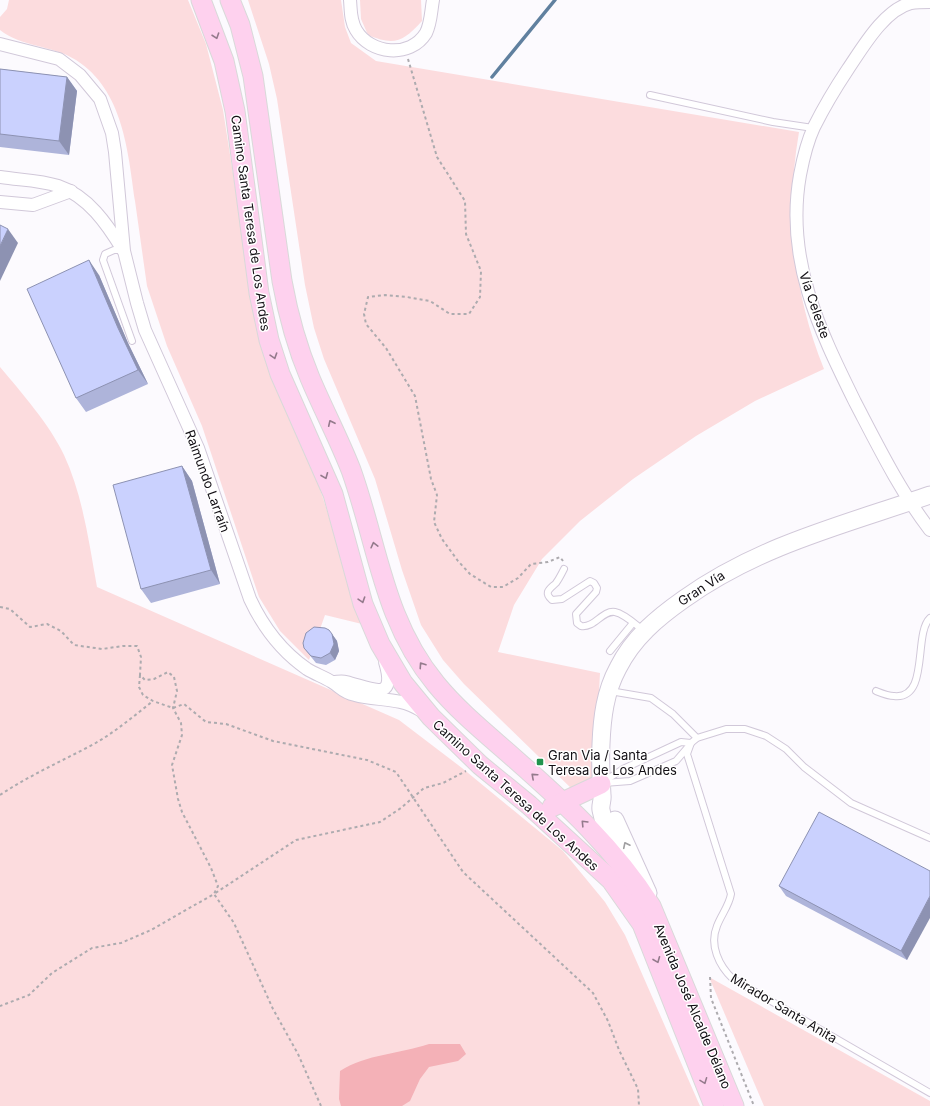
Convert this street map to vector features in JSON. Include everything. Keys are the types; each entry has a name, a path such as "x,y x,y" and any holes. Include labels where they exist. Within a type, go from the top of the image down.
{"main road":[{"name":"Camino Santa Teresa de Los Andes","path":"201,0 224,61 235,110 259,293 269,340 280,374 333,494 363,604 380,644 403,683 431,717 480,765 529,805 611,880 642,924"},
{"name":"Camino Santa Teresa de Los Andes","path":"230,0 243,37 255,83 282,281 288,313 310,377 359,492 380,572 393,612 413,650 436,683 462,712 563,802 620,862 651,906"},
{"name":"Gran Vía","path":"642,924 632,887 620,862 601,809 602,790 600,757 602,721 608,691 638,627 713,579 764,552 816,532 930,494"},
{"path":"403,683 413,681 426,685 459,723 487,745 516,760"},
{"path":"529,805 546,808 602,790"},
{"name":"Gran Vía","path":"602,790 633,858 648,894 651,906"},
{"name":"Avenida José Alcalde Délano","path":"651,906 734,1106"},
{"name":"Avenida José Alcalde Délano","path":"642,924 714,1106"}],"street":[{"path":"350,0 352,23 364,41 377,48 385,50 404,48 418,42 426,32 433,0"},
{"name":"Vía Celeste","path":"930,2 911,3 895,11 880,25 841,80 813,128 802,166 797,205 798,245 805,284 815,314 838,366 908,502 930,530"},
{"name":"Raimundo Larraín","path":"0,44 59,59 80,75 100,98 112,132 124,250 145,330 198,448 250,598 259,619 286,653 308,669 333,682 343,692 409,703 431,717"},
{"name":"Raimundo Larraín","path":"0,177 56,186 70,191 96,213 124,250"},
{"path":"0,202 34,204 70,191"},
{"path":"370,690 384,688 389,680 388,671 380,644"},
{"name":"Raimundo Larraín","path":"333,682 345,682 381,692 403,683"}],"lane":[{"path":"650,95 773,122 813,128"},
{"path":"124,250 114,250 105,254 103,260 132,341"},
{"path":"564,569 556,582 548,588 548,596 552,600 562,598 590,581 594,583 597,588 596,592 576,614 577,623 585,627 609,612 615,612 638,627 610,651"},
{"path":"876,691 898,696 912,688 918,677 924,625 930,618"},
{"path":"608,691 651,698 673,714 697,738"},
{"path":"602,790 630,782 676,761 697,738 726,729 745,730 766,736 786,749 804,767 851,803 930,838"},
{"path":"602,790 622,769 681,742 691,743"},
{"name":"Mirador Santa Anita","path":"691,743 687,754 687,759 731,894 730,901 715,931 715,949 722,968 733,979 930,1093"}],"path":[{"path":"404,48 437,157 465,201 466,234 481,271 480,297 468,314 450,314 430,301 407,296 385,295 368,297 364,314 366,324 386,348 415,396 431,479 437,495 434,522 442,539 458,561 470,574 491,587 502,587 510,584 531,564 560,558 563,560 564,569"},
{"path":"0,607 10,609 30,626 47,624 60,631 74,645 102,649 137,646 141,657 139,687 143,695 153,701 173,708 184,704 206,722 226,724 273,741 367,760 396,772 463,872 593,992 638,1089 639,1106"},
{"path":"140,675 145,680 154,679 168,672 174,677 177,691 173,708 181,723 182,735 172,765 178,799 182,812 211,868 218,886 214,894"},
{"path":"0,795 18,783 95,743 125,724 153,701"},
{"path":"0,1006 29,994 52,973 92,948 121,943 151,930 214,894 296,840 380,822 424,788 443,783 466,771"},
{"path":"214,894 234,923 273,1009 298,1054 321,1106"},
{"path":"710,977 711,998 754,1106"}],"shaded area":[{"path":"9,0 188,0 206,44 223,110 252,295 323,498 362,624 325,615 309,660 280,631 259,597 202,426 167,346 147,286 126,142 113,105 104,88 92,73 76,60 57,51 17,40 0,30 0,17 7,9"},
{"path":"248,0 341,0 345,27 351,43 376,61 799,132 793,192 795,252 805,311 813,340 824,369 755,401 696,436 633,479 580,521 542,559 514,605 498,652 600,673 600,780 574,791 464,684 443,660 421,625 402,570 375,479 324,359 314,328 305,285 277,99 269,64"},
{"path":"360,0 421,0 422,21 409,34 398,40 385,40 368,35 361,19"},
{"path":"0,367 26,398 51,432 64,455 71,471 81,503 97,587 399,720 462,768 563,851 605,902 625,935 700,1106 0,1106"},
{"path":"709,977 930,1101 930,1106 764,1106"},
{"path":"429,1044 460,1044 466,1054 458,1061 429,1067 420,1079 410,1101 402,1106 341,1106 339,1099 340,1071 361,1061"}],"building":[{"path":"0,69 67,77 59,141 0,134"},
{"path":"0,225 8,229 0,246"},
{"path":"89,260 138,370 76,398 27,289"},
{"path":"182,466 211,570 141,589 113,485"},
{"path":"314,627 325,628 332,634 334,644 330,653 321,658 311,656 304,648 303,643 306,633"},
{"path":"819,812 930,871 930,896 901,951 779,886"}],"waterway":[{"path":"492,77 555,0"}],"place":[{"name":"Gran Via / Santa Teresa de Los Andes","path":"540,762"}]}
